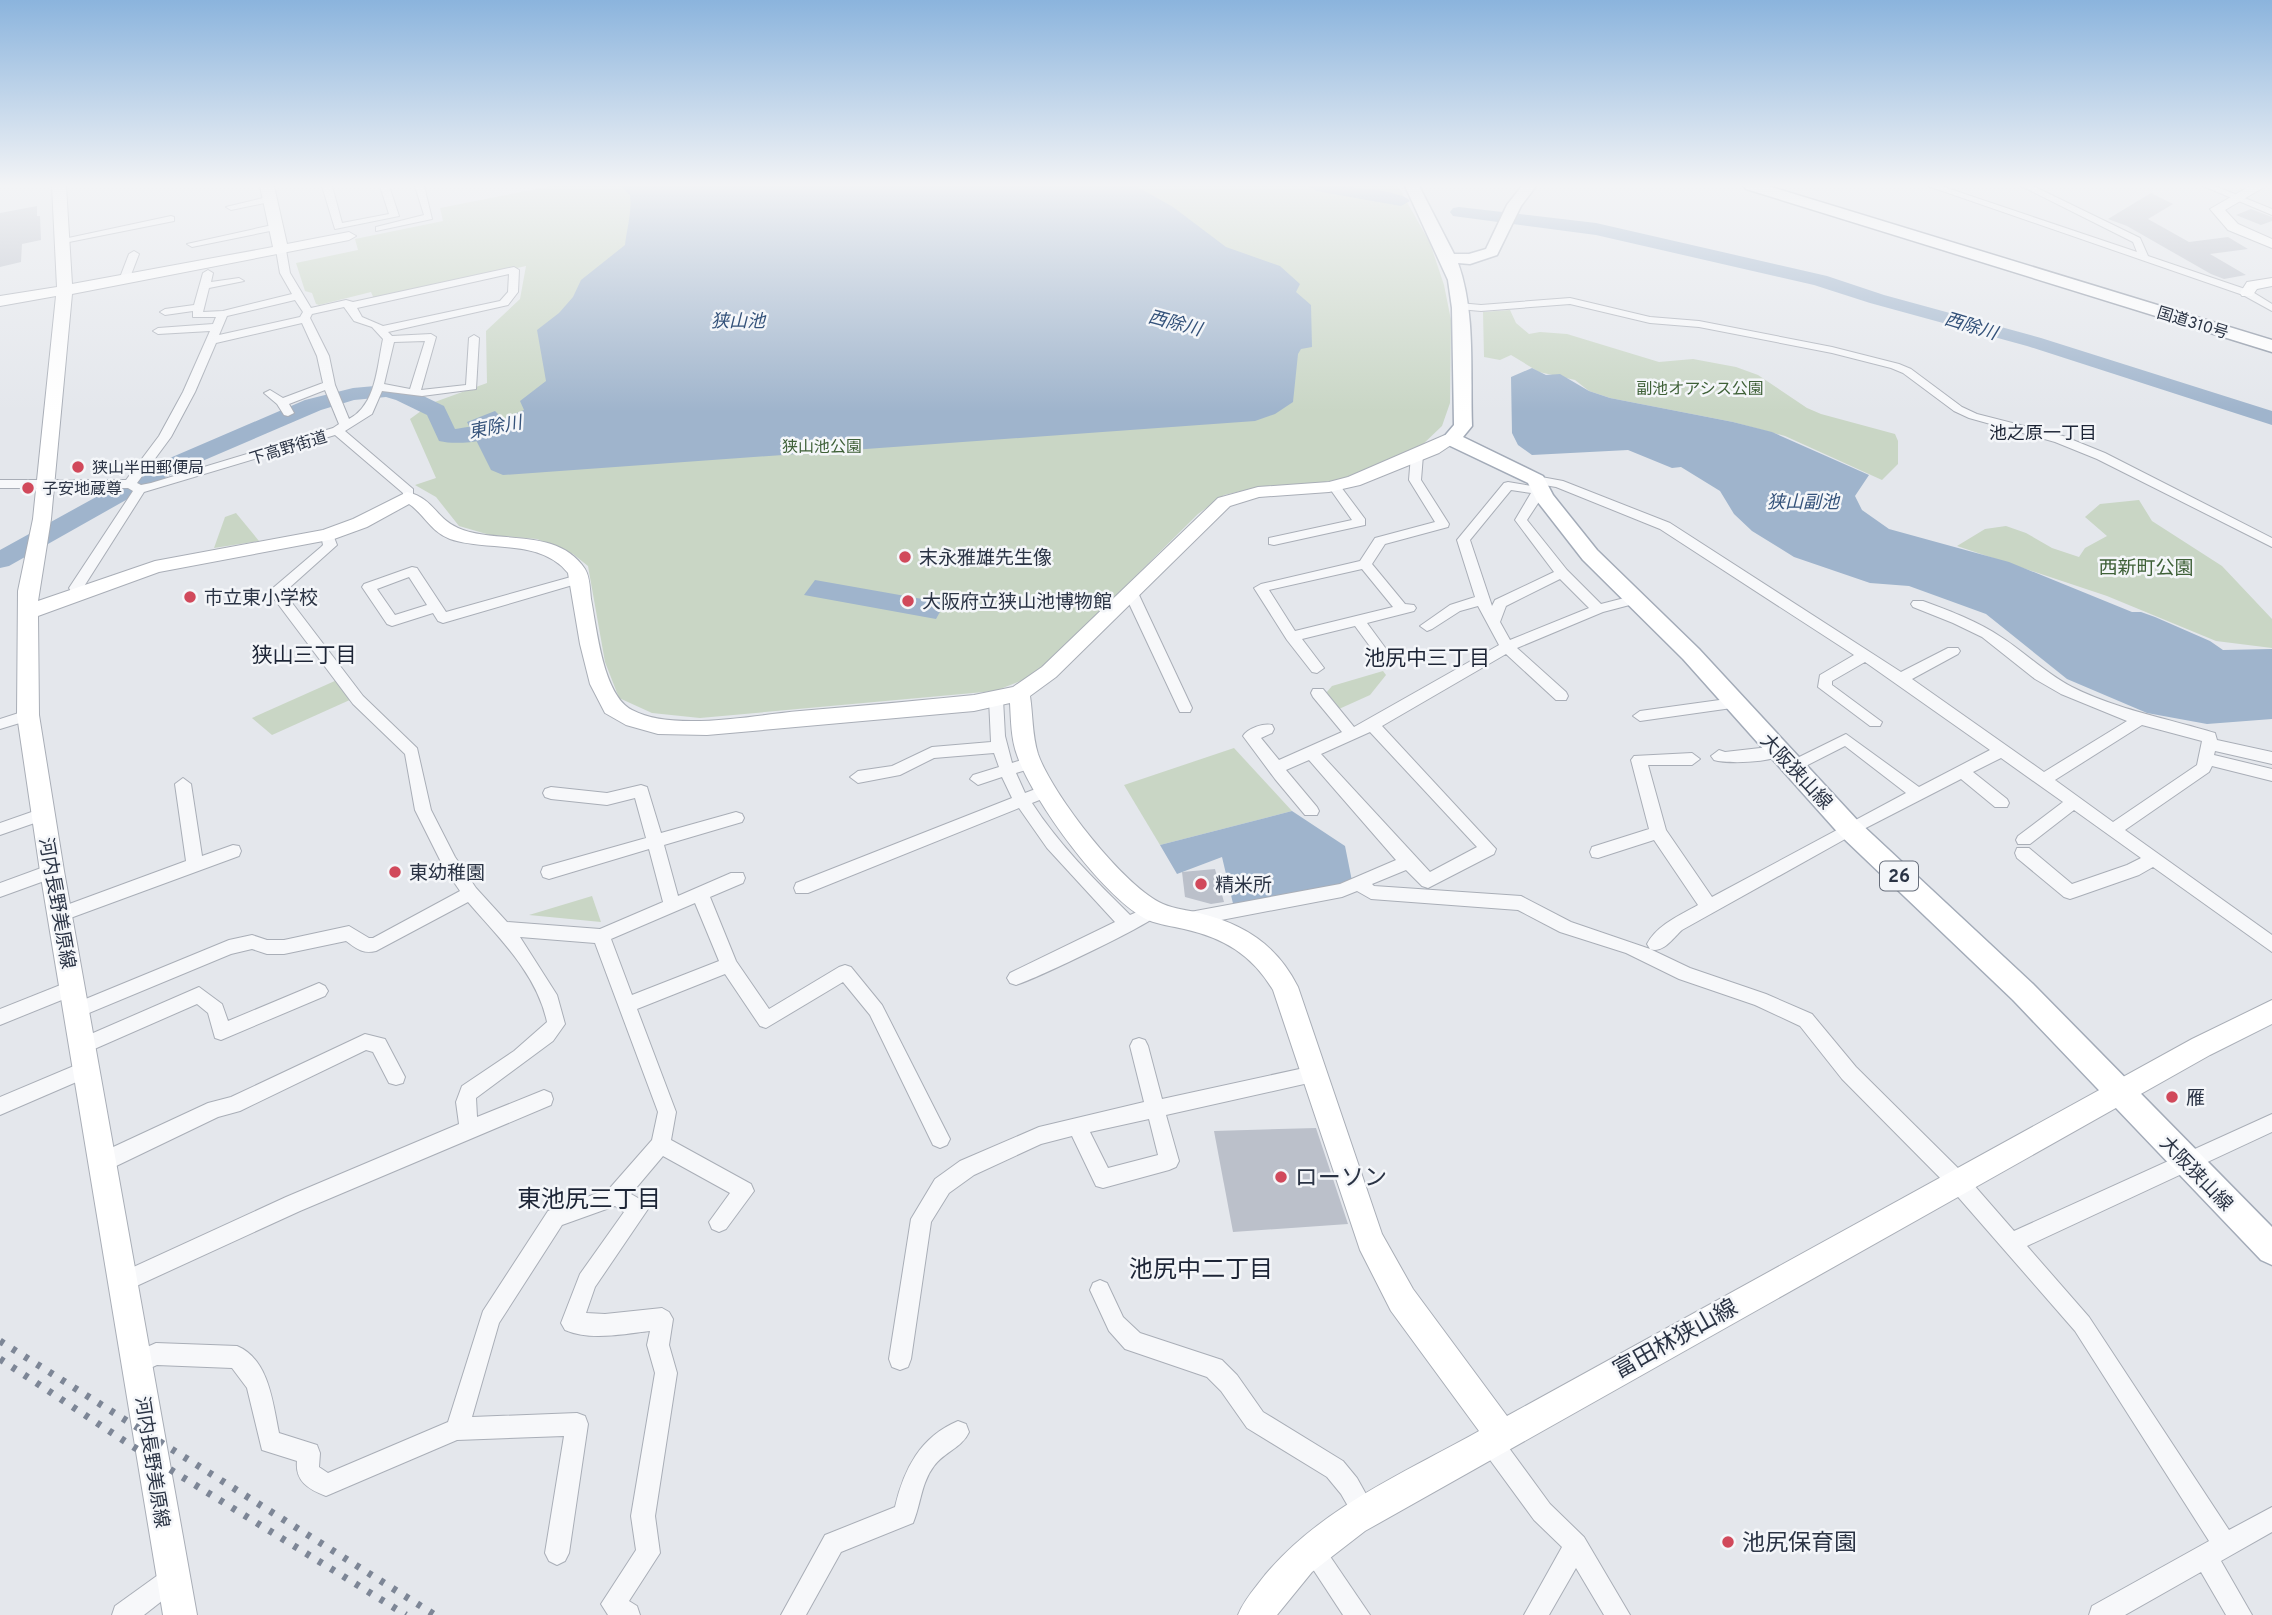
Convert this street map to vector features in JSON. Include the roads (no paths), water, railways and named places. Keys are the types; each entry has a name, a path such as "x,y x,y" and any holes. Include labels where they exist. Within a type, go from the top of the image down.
{"highway":[{"name":"国道310号","path":"1997,261 2272,346"}],"main road":[{"path":"1449,261 1456,280 1459,306 1463,426 1451,439"},
{"name":"大阪狭山線","path":"1451,439 1538,486 1590,555 1636,599 1850,829 2023,992 2272,1249"}],"street":[{"name":"河内長野美原線","path":"64,261 65,290 46,485 28,591 28,715 59,915 180,1615"},
{"path":"124,280 131,261"},
{"path":"0,301 222,261"},
{"path":"283,261 285,273 297,296"},
{"path":"2154,261 2272,302"},
{"path":"351,306 514,270 513,292 504,303 386,335"},
{"path":"208,274 197,315 223,314 302,297 323,356 341,428 364,417 370,410 377,390 386,335"},
{"path":"205,286 239,281"},
{"path":"2247,293 2252,285 2272,282"},
{"path":"2247,293 2272,308"},
{"path":"1459,306 1481,308 1570,301 1650,320 1699,324 1832,350 1895,366 1907,371 1958,409 1973,416 2059,439 2101,456 2272,543"},
{"path":"213,340 346,303 351,306 358,319 376,325 386,335 431,337 415,392"},
{"path":"165,312 199,307"},
{"path":"79,593 76,588 190,392 223,314"},
{"path":"158,331 218,327"},
{"path":"377,390 447,392 472,387 474,338"},
{"path":"270,393 285,408 333,395"},
{"name":"下高野街道","path":"0,484 153,487 341,428 366,458 374,460 409,492 407,498"},
{"path":"27,612 155,567 327,535 360,523 407,498 418,501 439,525 455,534 523,542 557,554 569,562 578,579 599,681 612,707 644,723 675,729 707,727 1008,696 1049,673 1132,595 1208,514 1224,502 1258,492 1334,486 1354,481 1451,439"},
{"path":"1317,668 1292,637 1261,588 1365,564 1380,541 1443,524 1415,480 1417,456"},
{"path":"1561,696 1507,647 1480,600 1475,570 1463,540 1507,486 1559,484 1665,526 1901,680 2272,945"},
{"path":"1274,541 1360,522 1334,486"},
{"path":"1538,486 1521,520 1562,573 1598,609"},
{"path":"327,535 330,545 284,585 278,591 279,596 358,700 412,752 423,810 449,861 470,893 519,948 551,1000 556,1024 547,1035 469,1092 465,1102 469,1129"},
{"path":"1292,637 1405,609 1365,564"},
{"path":"436,607 392,621 369,587 412,570 436,607 443,618 578,579"},
{"path":"1493,622 1500,603 1562,573"},
{"path":"1132,595 1185,708"},
{"path":"1277,768 1372,725 1507,647 1598,609 1636,599"},
{"path":"1427,625 1455,608 1480,600"},
{"path":"1918,604 1968,622 1998,641 2045,679 2138,721 2210,737 2204,768 2113,830"},
{"path":"1359,621 1385,657"},
{"path":"1901,680 1953,652"},
{"path":"1864,656 1825,679 1825,687 1875,722"},
{"path":"1318,693 1352,734"},
{"path":"999,746 1008,696"},
{"path":"978,779 1019,767 1027,752 1008,696"},
{"path":"1640,716 1734,703"},
{"path":"0,724 28,715"},
{"path":"2042,781 2138,721"},
{"path":"1311,752 1428,881 1488,849 1372,725"},
{"path":"1266,729 1251,736 1311,811"},
{"path":"1719,756 1785,759 1846,739 1918,794"},
{"path":"999,746 1019,767 1061,853 1128,925"},
{"path":"858,778 895,771 932,752 979,750 999,746"},
{"path":"2208,751 2272,758"},
{"path":"2208,751 2272,775"},
{"path":"1656,944 1676,925 1850,829 2000,752"},
{"path":"1692,759 1639,760 1658,832 1709,907"},
{"path":"1961,771 2001,803"},
{"path":"183,784 195,864"},
{"path":"551,793 607,799 641,791 673,905"},
{"path":"803,888 1034,796"},
{"path":"1034,796 1153,912 1221,928 1261,952 1285,987 1312,1074 1370,1240 1402,1300 1496,1437 1542,1512 1576,1545 1618,1615"},
{"path":"2073,803 2023,846 2038,871 2070,892 2133,870 2153,859"},
{"path":"0,829 43,814"},
{"path":"549,872 654,844 736,818"},
{"path":"1598,852 1658,832"},
{"path":"59,915 233,850"},
{"path":"1187,920 1342,890 1408,862"},
{"path":"0,890 52,871"},
{"path":"502,929 601,936 737,878"},
{"path":"1358,883 1371,892 1521,903 1566,927 1632,948 1685,974 1760,999 1806,1020 1849,1073 1959,1183 2082,1324 2216,1552 2240,1615"},
{"path":"0,1017 75,999 229,947 252,942 267,947 284,947 349,933 366,946 376,944 470,893"},
{"path":"699,894 729,965 766,1020 845,972 876,1010 940,1139"},
{"path":"1016,978 1153,912"},
{"path":"457,1429 490,1318 555,1217 616,1196 662,1144 667,1112 601,936"},
{"path":"628,1005 729,965"},
{"path":"0,1106 198,995 215,1009 221,1032 319,991"},
{"name":"富田林狭山線","path":"1255,1615 1300,1560 1364,1512 2120,1092 2272,1012"},
{"path":"103,1162 215,1109 233,1105 365,1042 379,1045 396,1077"},
{"path":"1077,1126 1103,1179 1169,1161 1139,1046"},
{"path":"900,1359 921,1219 942,1185 967,1168 1039,1136 1312,1074"},
{"path":"123,1282 293,1204 544,1099"},
{"path":"2011,1242 2272,1123"},
{"path":"662,1144 744,1191 719,1222"},
{"path":"616,1196 638,1209 587,1281 572,1323 605,1325 662,1319 658,1345 666,1373 643,1516 648,1553 612,1604 628,1615"},
{"path":"1100,1290 1116,1324 1133,1341 1214,1368 1229,1383 1255,1420 1335,1469 1349,1486 1364,1512"},
{"path":"137,1363 156,1354 236,1357 257,1383 270,1442 309,1453 307,1472 326,1485 457,1429 577,1424 557,1553"},
{"path":"793,1615 833,1543 905,1515 907,1495 929,1453 940,1448 958,1432"},
{"path":"2101,1615 2272,1520"},
{"path":"1536,1615 1576,1545"},
{"path":"1313,1551 1358,1615"},
{"path":"124,1615 173,1578"}],"water":[{"name":"狭山池","path":"604,261 1267,261 1280,266 1300,284 1296,292 1311,305 1312,347 1301,349 1298,354 1293,402 1275,414 1255,421 503,475 491,470 467,422 495,411 503,419 524,410 520,401 546,381 537,330 559,313 573,297 581,280"},
{"name":"狭山副池","path":"1532,368 1546,375 1560,374 1589,391 1610,398 1772,432 1869,475 1855,496 1862,510 1889,529 2009,562 2132,612 2155,617 2210,641 2223,650 2272,649 2272,719 2207,724 2147,713 2067,679 1986,614 1909,586 1870,583 1794,557 1752,531 1734,514 1720,491 1681,467 1672,468 1628,450 1532,455 1518,445 1512,433 1511,377"},
{"path":"815,580 945,603 936,619 804,595"},
{"path":"1292,811 1345,846 1353,886 1235,912 1222,857 1177,874 1160,845"}],"waterway":[{"name":"西除川","path":"1738,261 1820,280 1877,299 2034,342 2272,418"},
{"name":"東除川","path":"0,560 164,469 313,405 353,394 386,391 403,395 436,411 447,436 489,432 514,425"}],"railway":[{"path":"0,1341 435,1615"},
{"path":"0,1359 132,1446 406,1615"}],"place":[{"name":"狭山半田郵便局","path":"78,467"},
{"name":"子安地蔵尊","path":"28,488"},
{"name":"末永雅雄先生像","path":"905,557"},
{"name":"市立東小学校","path":"190,597"},
{"name":"大阪府立狭山池博物館","path":"908,601"},
{"name":"東幼稚園","path":"395,872"},
{"name":"精米所","path":"1201,884"},
{"name":"雁","path":"2172,1097"},
{"name":"ローソン","path":"1281,1177"},
{"name":"池尻保育園","path":"1728,1542"}],"district":[{"name":"池之原一丁目","path":"2043,433"},
{"name":"狭山三丁目","path":"304,655"},
{"name":"池尻中三丁目","path":"1427,658"},
{"name":"東池尻三丁目","path":"589,1199"},
{"name":"池尻中二丁目","path":"1201,1269"}],"park label":[{"name":"副池オアシス公園","path":"1700,388"},
{"name":"狭山池公園","path":"822,446"},
{"name":"西新町公園","path":"2146,567"}]}
